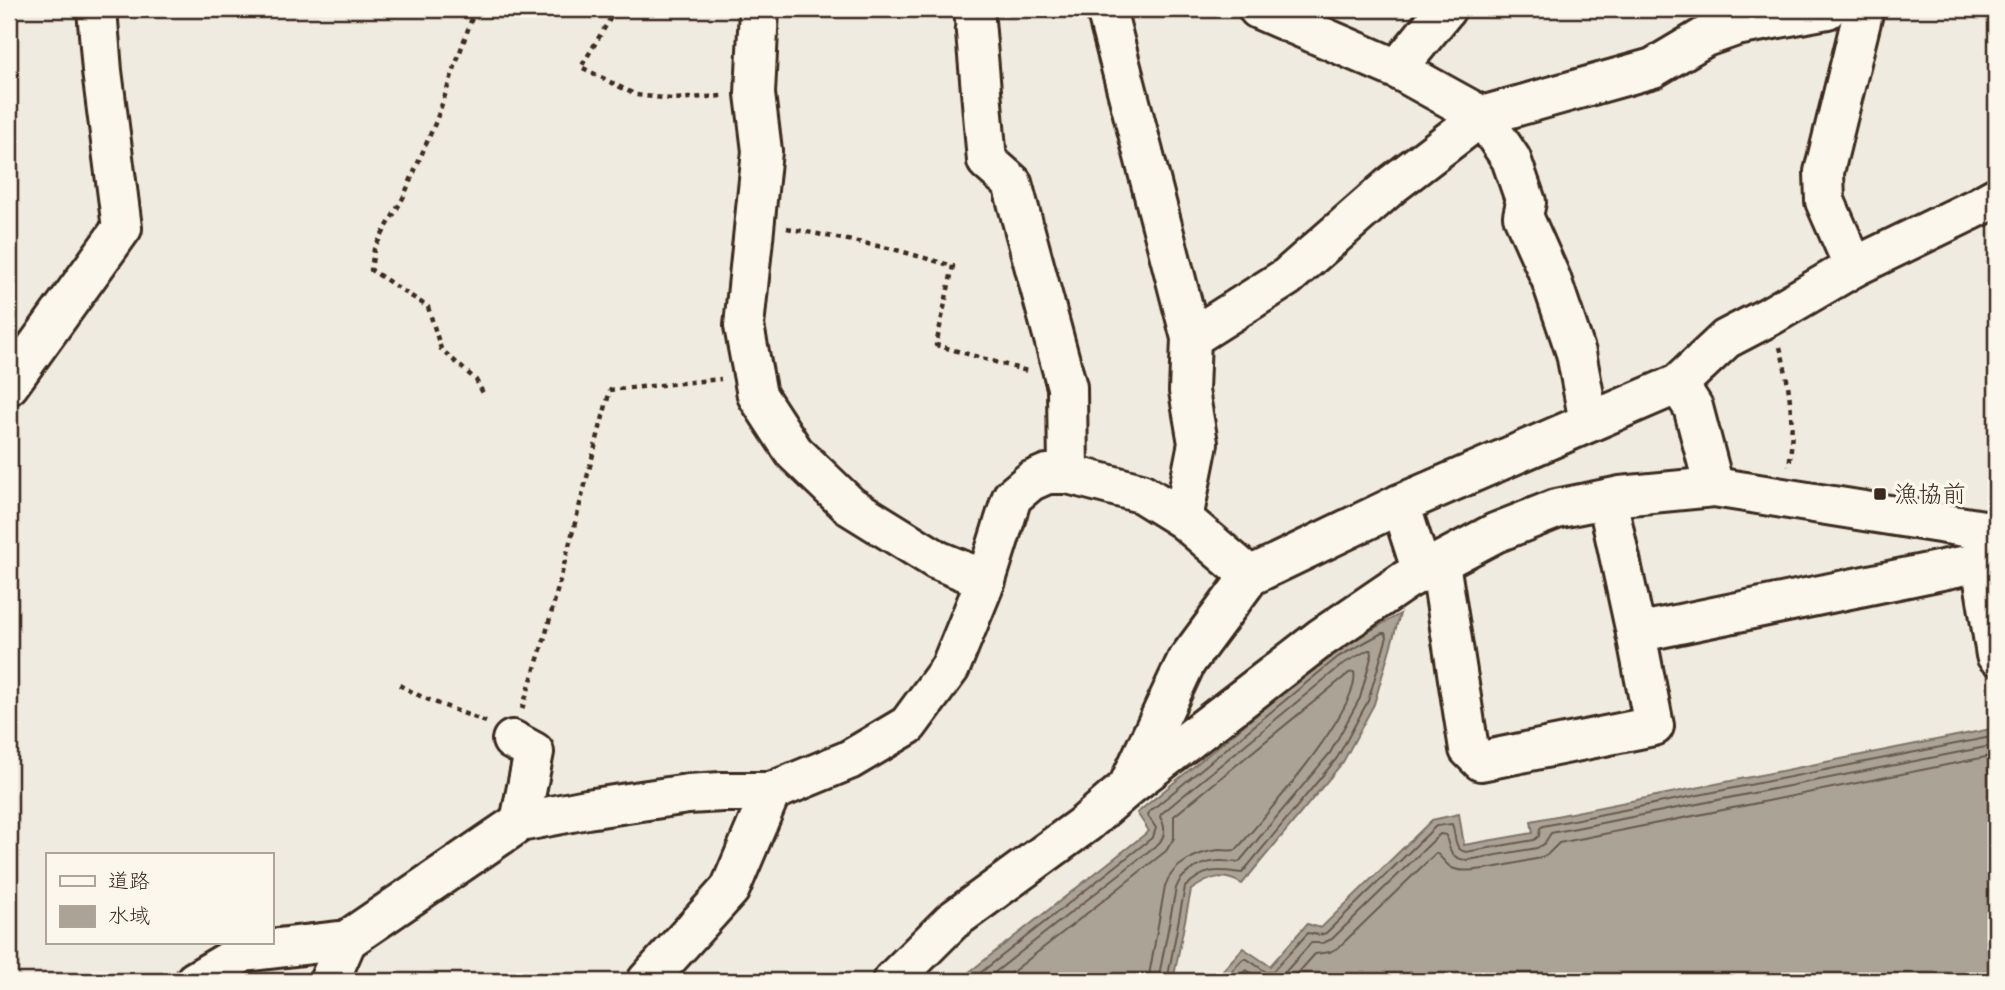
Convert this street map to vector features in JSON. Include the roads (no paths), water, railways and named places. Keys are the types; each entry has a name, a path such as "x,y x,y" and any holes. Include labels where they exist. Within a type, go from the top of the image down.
{"street":[{"path":"9,385 122,228 97,9"},
{"path":"759,9 755,94 762,151 744,326 757,395 794,452 850,506 937,560 986,580"},
{"path":"974,9 987,161 1012,183 1067,387 1068,474"},
{"path":"1106,9 1191,338 1189,391 1198,443 1183,519"},
{"path":"1258,9 1397,69 1482,116 1511,159 1527,202 1522,216 1551,279 1576,353 1589,422"},
{"path":"1397,69 1446,9"},
{"path":"1191,338 1287,277 1393,184 1482,116 1653,68 1705,37 1736,26 1827,9"},
{"path":"1854,267 1825,201 1824,172 1864,9"},
{"path":"1128,787 1186,662 1250,576 1400,504 1678,384 1726,339 1854,267 1996,197"},
{"path":"1678,384 1693,407 1714,487"},
{"path":"195,981 244,952 347,940 520,822 688,794 771,792 849,760 908,725 950,668 986,580 1012,497 1031,481 1047,474 1068,474 1141,493 1183,519 1250,576"},
{"path":"892,981 952,921 1085,824 1128,787 1321,638 1406,580 1495,533 1556,509 1620,496 1714,487 1877,512 1989,542"},
{"path":"1400,504 1431,568 1469,749 1482,761 1654,726 1607,499"},
{"path":"1636,633 1989,542"},
{"path":"1989,542 1996,655"},
{"path":"513,740 534,752 520,822"},
{"path":"648,981 730,889 771,792"},
{"path":"329,981 347,940"}],"water":[{"path":"1400,614 1374,704 1343,762 1242,884 1222,877 1204,882 1191,890 1173,981 958,981 1149,831 1137,813 1334,651"},
{"path":"1996,728 1996,981 1221,981 1223,970 1243,948 1270,966 1307,924 1321,928 1432,820 1459,814 1464,845 1533,833 1531,821"}],"place":[{"name":"漁協前","path":"1880,494"}]}
